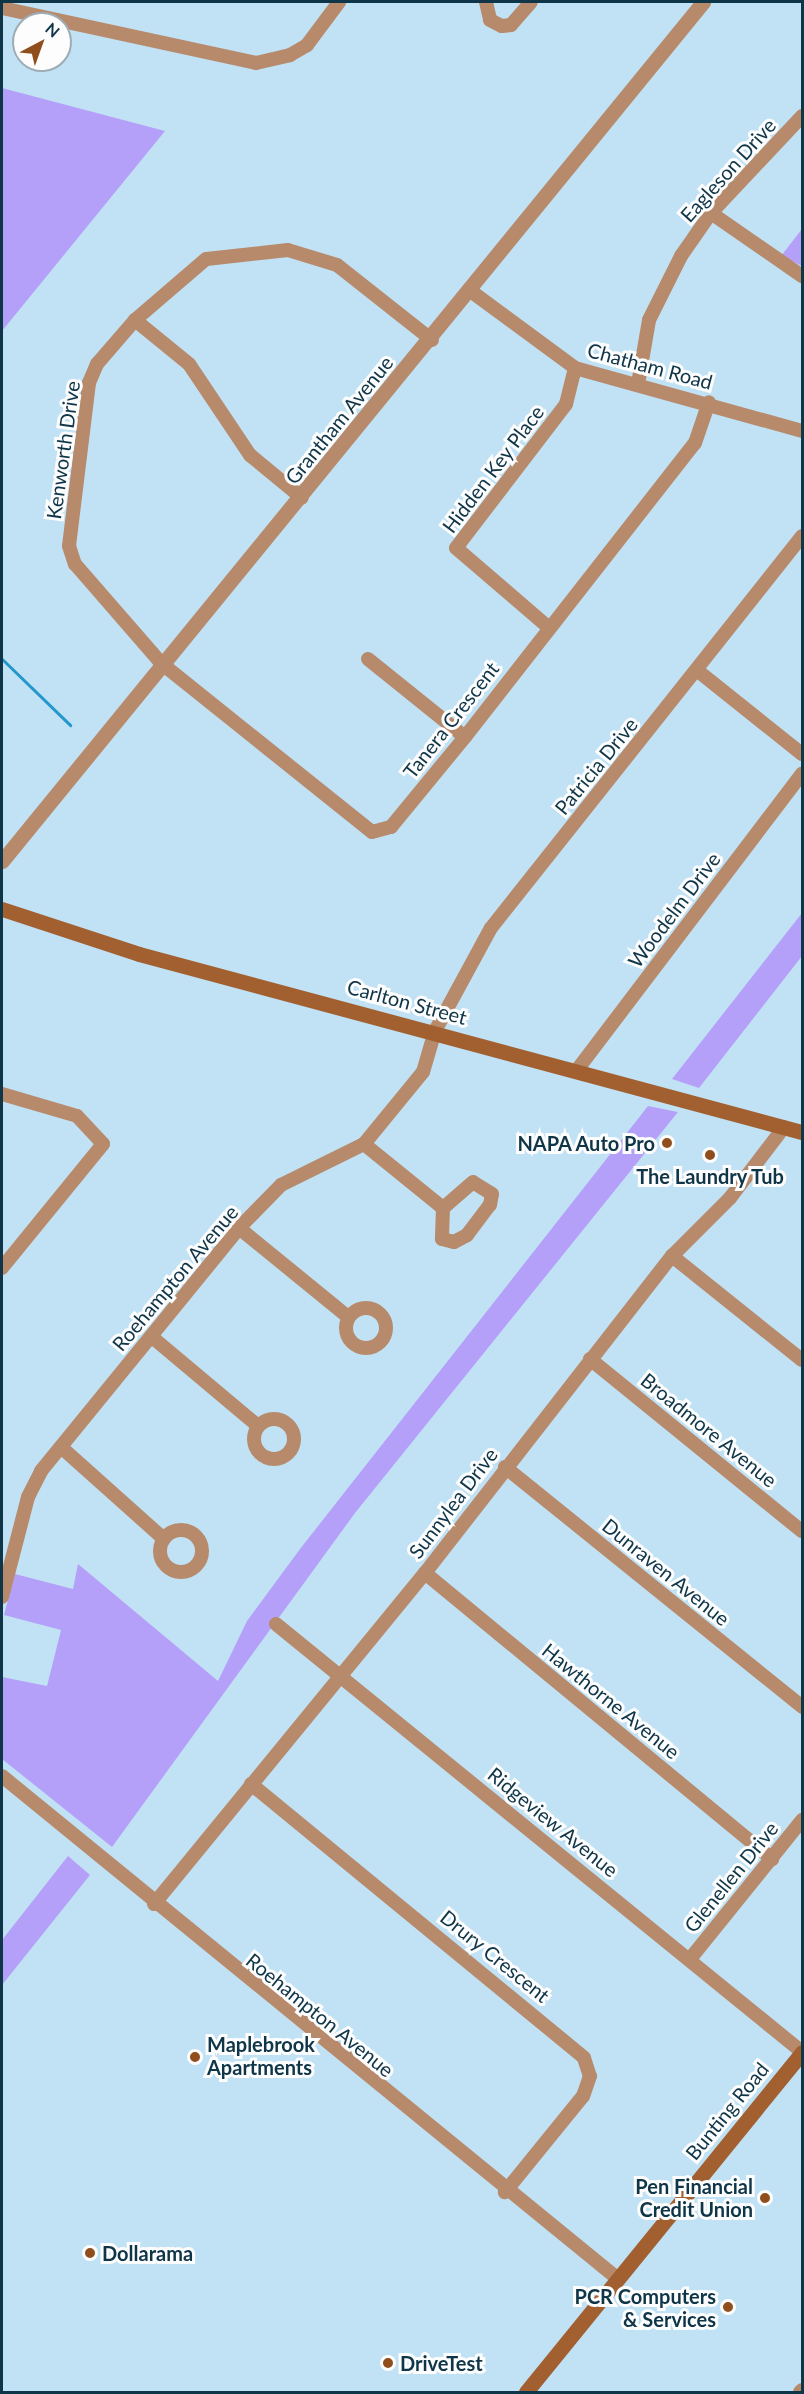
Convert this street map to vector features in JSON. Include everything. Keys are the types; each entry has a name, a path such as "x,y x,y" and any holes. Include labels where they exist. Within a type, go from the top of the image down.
{"main road":[{"name":"Carlton Street","path":"2,909 139,954 435,1031 802,1132"},
{"name":"Bunting Road","path":"526,2392 802,2052"}],"street":[{"path":"2,8 256,63 290,55 308,45 339,2"},
{"path":"486,2 490,20 502,26 511,25 531,2"},
{"name":"Grantham Avenue","path":"2,861 161,663 302,498 472,292 703,2"},
{"name":"Eagleson Drive","path":"638,384 649,320 664,285 711,213 802,116"},
{"path":"711,213 802,276"},
{"name":"Kenworth Drive","path":"161,663 75,564 69,546 89,383 98,364 135,320 206,259 288,250 337,265 432,340"},
{"name":"Chatham Road","path":"472,292 575,368 709,402 802,431"},
{"path":"135,320 189,364 250,455 302,498"},
{"name":"Hidden Key Place","path":"548,627 456,548 566,404 575,368"},
{"name":"Tanera Crescent","path":"161,663 372,832 391,827 465,737 548,627 695,443 709,402"},
{"name":"Patricia Drive","path":"435,1031 491,928 698,671 802,536"},
{"path":"368,659 465,737"},
{"path":"698,671 802,754"},
{"name":"Woodelm Drive","path":"577,1070 802,774"},
{"name":"Roehampton Avenue","path":"2,1598 28,1497 61,1446 239,1228 280,1185 364,1144 423,1072 435,1031"},
{"path":"2,1094 53,1106 98,1133 103,1144 95,1158 2,1268"},
{"name":"Sunnylea Drive","path":"154,1904 425,1573 505,1467 672,1256 730,1198 784,1127"},
{"path":"364,1144 443,1208"},
{"path":"473,1182 492,1194 490,1205 467,1235 454,1242 442,1239 443,1208 473,1182"},
{"path":"239,1228 348,1317"},
{"path":"672,1256 802,1360"},
{"path":"152,1337 258,1426"},
{"name":"Broadmore Avenue","path":"590,1359 802,1531"},
{"path":"61,1446 164,1539"},
{"name":"Dunraven Avenue","path":"505,1467 802,1707"},
{"name":"Hawthorne Avenue","path":"425,1573 772,1859"},
{"name":"Ridgeview Avenue","path":"276,1624 342,1674 802,2052"},
{"name":"Roehampton Avenue","path":"2,1776 505,2192 618,2279"},
{"name":"Drury Crescent","path":"251,1784 584,2058 590,2076 583,2096 505,2192"},
{"name":"Glenellen Drive","path":"690,1959 802,1820"}],"shaded area":[{"path":"2,88 165,131 2,331"},
{"path":"802,229 802,266 781,256"},
{"path":"802,913 802,956 699,1088 672,1079"},
{"path":"648,1106 678,1112 355,1513 112,1847 2,1759 2,1677 47,1686 61,1630 4,1615 15,1574 73,1589 78,1564 218,1681 247,1621 300,1549"},
{"path":"68,1856 90,1875 2,1985 2,1940"}],"waterway":[{"path":"2,659 70,725"}],"place":[{"name":"NAPA Auto Pro","path":"667,1143"},
{"name":"The Laundry Tub","path":"710,1155"},
{"name":"Maplebrook Apartments","path":"195,2057"},
{"name":"Pen Financial Credit Union","path":"765,2198"},
{"name":"Dollarama","path":"90,2253"},
{"name":"PCR Computers & Services","path":"728,2307"},
{"name":"DriveTest","path":"388,2363"}]}
